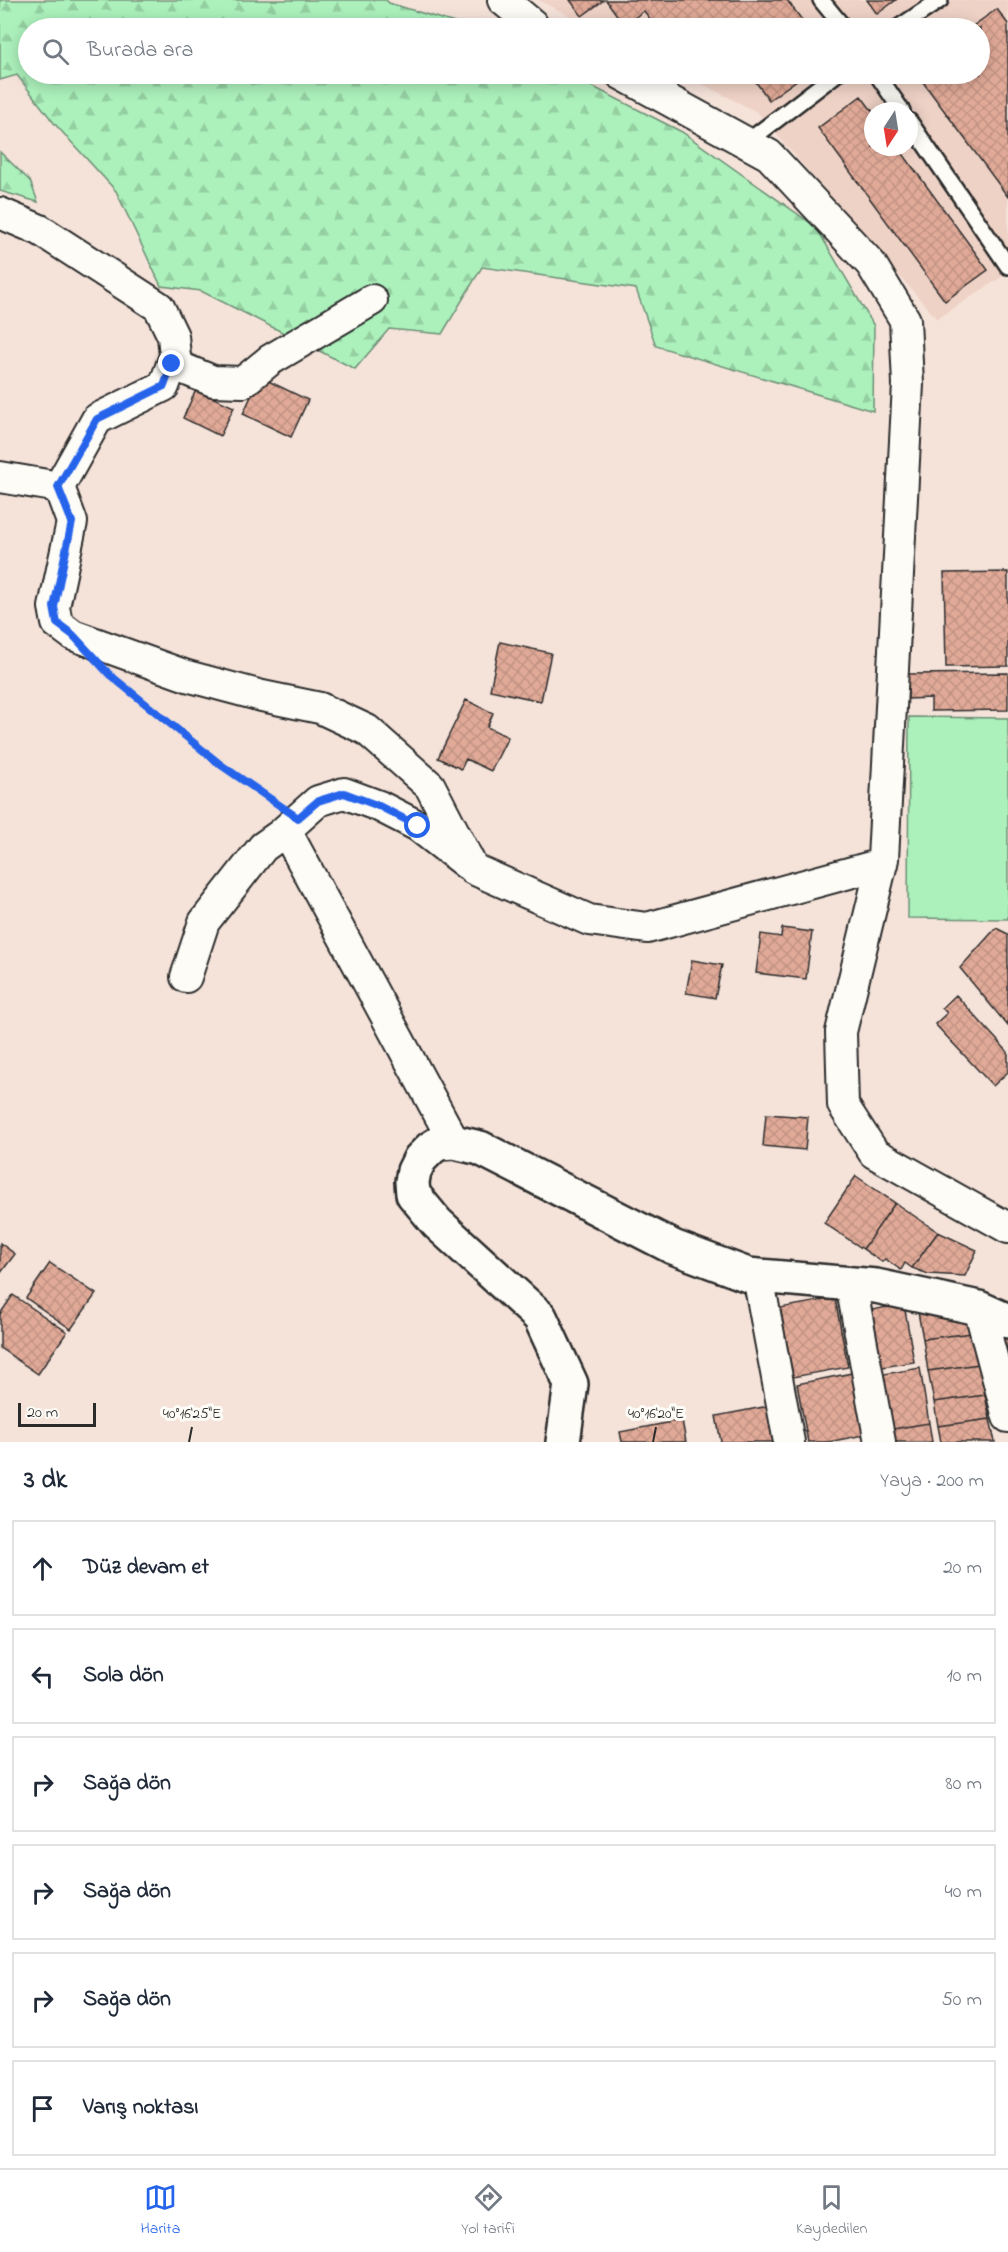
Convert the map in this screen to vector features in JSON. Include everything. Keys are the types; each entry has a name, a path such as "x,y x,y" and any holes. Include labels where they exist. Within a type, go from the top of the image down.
{"main road":[{"path":"563,1442 571,1384 540,1317 437,1223 413,1194 414,1171 420,1159 439,1143 454,1142 480,1148 673,1247 748,1275 876,1286 993,1314"}],"street":[{"path":"503,0 532,17"},
{"path":"639,84 768,155 871,264 904,320 908,384 882,864 841,1032 843,1105 874,1153 1002,1216"},
{"path":"0,213 40,230 159,307 173,336 175,356 164,386 97,419 58,487"},
{"path":"172,364 213,381 243,382 270,360 372,300"},
{"path":"0,477 58,487"},
{"path":"58,487 72,522 54,607 57,623 73,635 188,676 262,696 320,708 367,730 430,786 472,869"},
{"path":"186,977 204,922 263,847 318,801 344,793 379,806 418,826 472,869 589,920 647,928 882,864"},
{"path":"289,827 291,840 454,1142"},
{"path":"758,1276 789,1442"},
{"path":"851,1284 880,1442"},
{"path":"993,1314 1008,1418"}],"lane":[{"path":"821,0 835,18"},
{"path":"913,18 940,0"},
{"path":"746,143 823,84"},
{"path":"884,84 896,102"},
{"path":"918,134 1008,266"}],"path":[{"path":"119,682 221,765 289,827"}],"shaded area":[{"path":"538,0 1008,0 1008,273 937,319 757,112 702,84 990,84 990,18 574,18"}],"green space":[{"path":"0,0 386,0 389,3 438,18 18,18 18,76 0,80"},
{"path":"24,84 588,84 682,132 816,227 874,326 873,411 656,346 636,289 482,267 442,334 389,329 355,369 201,291 161,286 116,191 54,123"},
{"path":"0,152 30,181 38,202 0,191"},
{"path":"909,717 1008,718 1008,919 908,918"}],"building":[{"path":"570,0 604,0 582,16"},
{"path":"606,0 787,0 800,18 649,18 644,11 634,18 619,18"},
{"path":"867,0 896,0 877,14"},
{"path":"997,9 1008,24 1008,197 924,84 990,84 990,18 984,18"},
{"path":"757,84 791,84 769,100"},
{"path":"861,96 866,102 864,156 905,156 988,270 945,301 818,128"},
{"path":"260,377 308,400 291,437 243,414"},
{"path":"196,390 234,407 220,436 183,418"},
{"path":"1008,572 1008,666 946,667 944,573"},
{"path":"500,642 551,653 541,701 490,690"},
{"path":"1008,673 1008,710 931,711 931,698 908,699 908,674"},
{"path":"466,700 493,713 487,727 508,737 491,771 466,759 461,769 438,758"},
{"path":"782,928 812,932 806,979 756,973 761,934 781,937"},
{"path":"996,928 1008,934 1008,1026 960,968"},
{"path":"692,960 722,965 715,998 686,993"},
{"path":"956,995 1008,1052 1008,1072 993,1086 935,1024 947,1013 942,1008"},
{"path":"766,1114 808,1117 805,1150 763,1146"},
{"path":"856,1176 895,1203 863,1249 824,1223"},
{"path":"895,1203 938,1232 912,1268 905,1263 901,1270 885,1259 882,1262 863,1249"},
{"path":"938,1232 977,1250 965,1276 928,1274 912,1268"},
{"path":"0,1243 15,1254 0,1274"},
{"path":"50,1263 96,1294 71,1329 26,1298"},
{"path":"13,1295 67,1332 38,1374 0,1348 0,1314"},
{"path":"835,1298 848,1367 793,1377 780,1308"},
{"path":"904,1304 914,1362 877,1368 866,1311"},
{"path":"917,1307 967,1311 972,1333 923,1339"},
{"path":"972,1333 979,1364 928,1371 923,1339"},
{"path":"1008,1333 1008,1362 1000,1334"},
{"path":"979,1364 985,1395 934,1402 928,1371"},
{"path":"920,1368 929,1423 887,1430 878,1375"},
{"path":"852,1373 864,1435 828,1442 808,1442 797,1384"},
{"path":"985,1395 990,1419 938,1426 934,1402"},
{"path":"769,1406 776,1442 721,1442 716,1416"},
{"path":"990,1419 995,1442 941,1442 938,1426"},
{"path":"682,1420 686,1442 622,1442 620,1432"},
{"path":"929,1423 932,1442 889,1442 887,1430"}],"route":[{"path":"172,364 164,386 97,419 58,487 72,522 54,607 57,623 73,635 110,675 221,765 298,818 318,801 344,793 379,806 418,826"}]}
